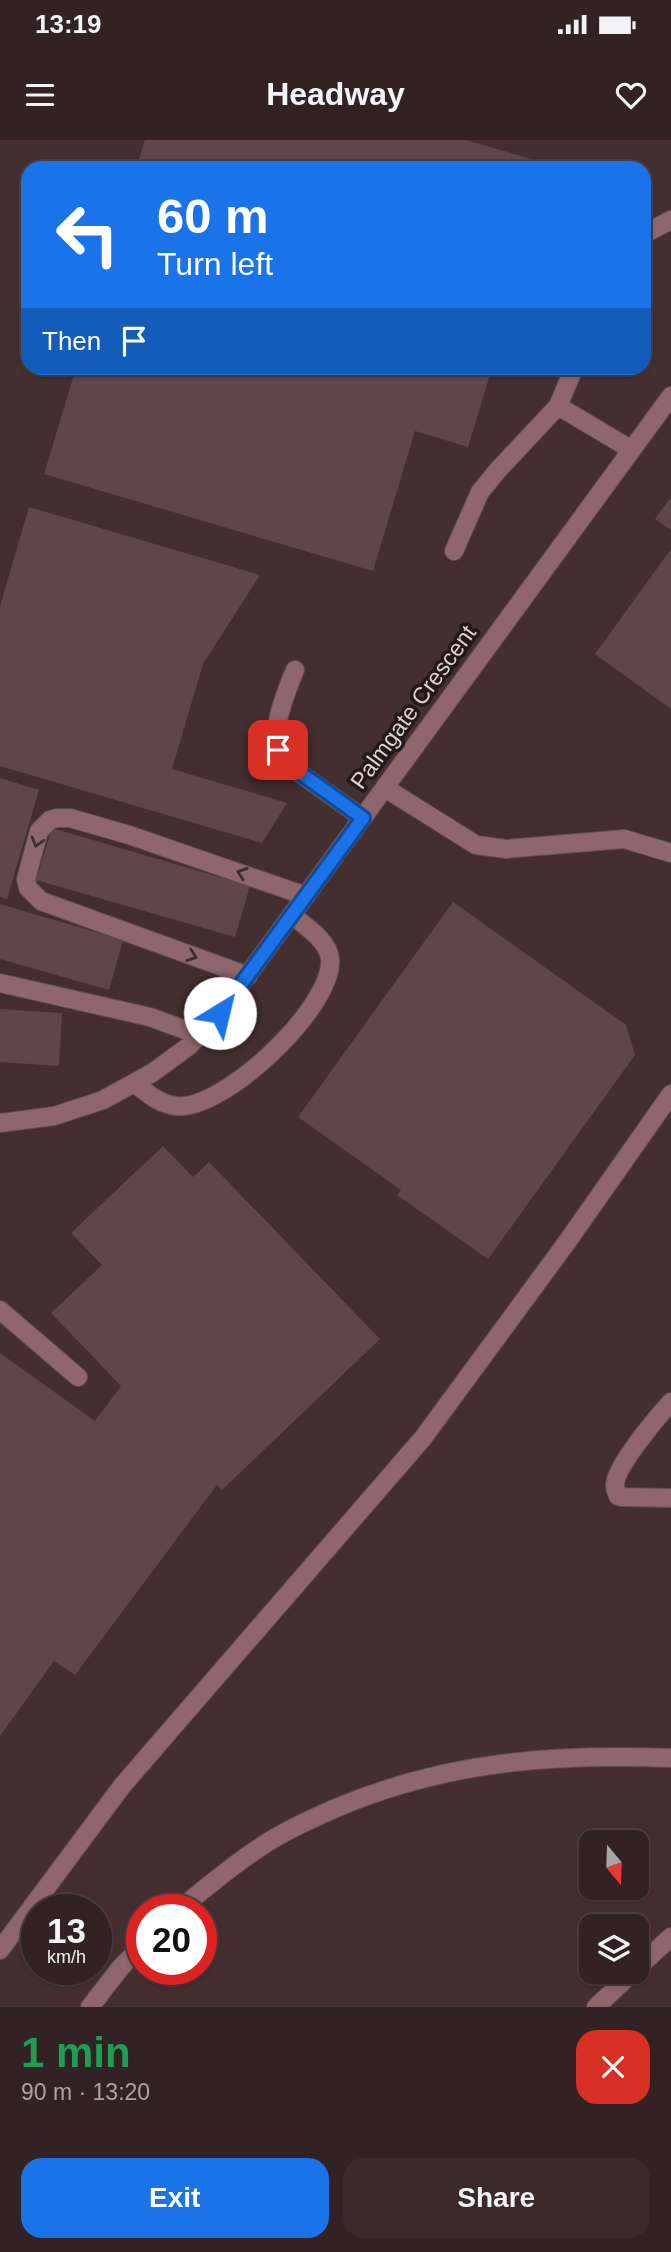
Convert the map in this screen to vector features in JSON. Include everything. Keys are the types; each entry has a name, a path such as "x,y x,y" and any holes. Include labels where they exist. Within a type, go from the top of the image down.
{"street":[{"path":"651,230 671,220"},
{"path":"454,551 480,492 558,406 570,375"},
{"name":"Palmgate Crescent","path":"0,1123 54,1116 103,1100 180,1053 220,1013 671,396"},
{"path":"558,406 632,450"},
{"path":"295,670 278,719 275,736 278,750 285,762 363,818"},
{"path":"385,788 476,845 506,849 624,839 671,853"},
{"path":"248,976 41,901 28,888 26,879 39,831 50,820 70,818 129,835 306,896"},
{"path":"134,1083 158,1101 176,1106 200,1102 244,1076 298,1026 323,988 329,973 330,957 324,944 292,915"},
{"path":"0,983 150,1017 199,1035"},
{"path":"0,1950 122,1786 423,1438 559,1253 671,1094"},
{"path":"0,1310 78,1377"},
{"path":"671,1402 631,1453 616,1478 615,1487 618,1496 622,1497 671,1499"},
{"path":"197,1894 258,1848 314,1818 371,1793 427,1776 478,1766 542,1759 619,1756 671,1758"},
{"path":"649,1957 671,1937"},
{"path":"90,2007 126,1962"},
{"path":"596,2007 620,1984"}],"building":[{"path":"145,140 466,140 538,161 138,161"},
{"path":"74,375 490,375 468,447 415,431 373,571 44,474"},
{"path":"671,497 671,530 655,519"},
{"path":"29,507 260,575 203,664 172,769 287,803 262,843 0,766 0,606"},
{"path":"671,549 671,709 595,654"},
{"path":"0,778 39,790 7,899 0,897"},
{"path":"52,828 250,886 235,937 36,880"},
{"path":"453,902 626,1025 635,1055 488,1259 397,1195 401,1190 298,1117"},
{"path":"0,904 123,940 109,990 0,959"},
{"path":"0,1009 62,1013 59,1066 0,1062"},
{"path":"163,1146 193,1177 209,1162 380,1339 222,1490 217,1485 75,1675 54,1661 0,1736 0,1353 95,1421 121,1386 51,1313 102,1265 71,1233"}],"route":[{"path":"220,1013 363,818 285,762 278,750"}]}
